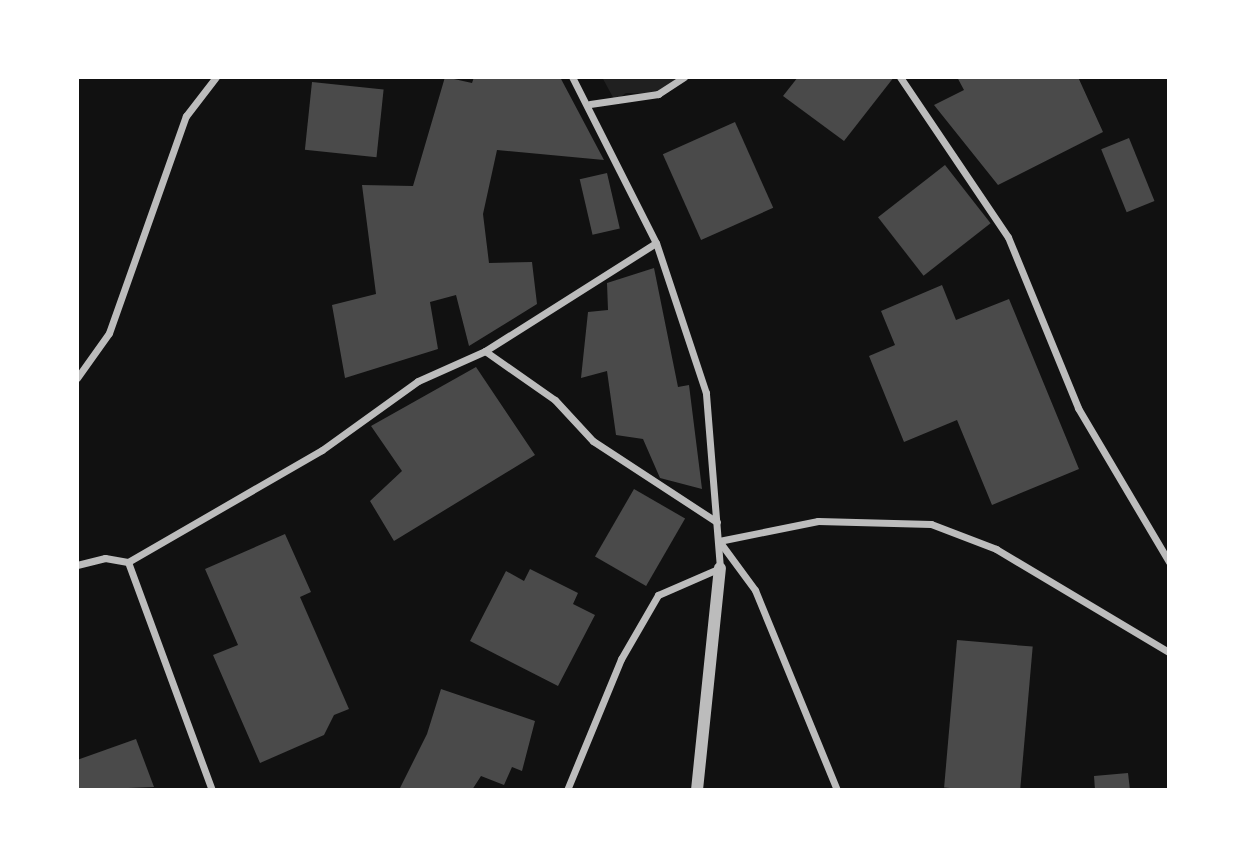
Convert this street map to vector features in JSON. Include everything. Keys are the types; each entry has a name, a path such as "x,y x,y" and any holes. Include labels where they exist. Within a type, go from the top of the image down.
{"street":[{"path":"77,378 109,333 186,116 216,77"},
{"path":"572,77 590,104 656,243 706,393 720,568 697,790"},
{"path":"590,104 658,94 684,77"},
{"path":"900,77 1007,237 1078,408 1169,562"},
{"path":"77,565 105,558 128,562 322,450 418,381 485,351 656,243"},
{"path":"485,351 555,400 593,441 717,523"},
{"path":"719,541 818,521 931,524 996,548 1169,652"},
{"path":"719,541 755,590 836,790"},
{"path":"128,562 212,790"},
{"path":"567,790 621,659 658,595 720,568"}],"shaded area":[{"path":"602,77 684,77 658,94 626,93 615,101"}],"building":[{"path":"445,77 472,83 474,77 560,77 604,160 497,150 483,214 489,263 532,262 537,304 469,346 456,295 430,302 438,349 345,378 332,305 376,294 362,185 413,186"},
{"path":"798,77 894,77 844,141 783,96"},
{"path":"957,77 1078,77 1103,132 998,185 934,105 964,90"},
{"path":"312,82 384,90 376,157 305,150"},
{"path":"735,122 773,208 701,240 663,154"},
{"path":"1129,138 1154,201 1127,212 1101,149"},
{"path":"945,165 991,223 924,276 878,217"},
{"path":"607,173 620,229 593,235 580,179"},
{"path":"654,268 678,387 689,385 702,489 660,478 643,439 616,435 607,371 581,378 588,312 608,310 607,283"},
{"path":"942,285 956,320 1009,299 1079,469 992,505 957,420 904,442 869,356 895,345 881,311"},
{"path":"476,367 535,455 394,541 370,501 402,471 371,426"},
{"path":"634,489 685,518 646,586 595,557"},
{"path":"285,534 311,592 300,597 349,709 334,715 324,735 260,763 213,655 238,645 205,569"},
{"path":"530,569 578,593 573,604 595,615 558,686 470,641 506,571 524,581"},
{"path":"957,640 1033,647 1020,790 944,787"},
{"path":"441,689 535,721 522,771 512,767 504,785 481,776 472,790 399,790 427,734"},
{"path":"136,739 154,787 77,790 77,760"},
{"path":"1128,773 1130,790 1095,790 1094,776"}]}
